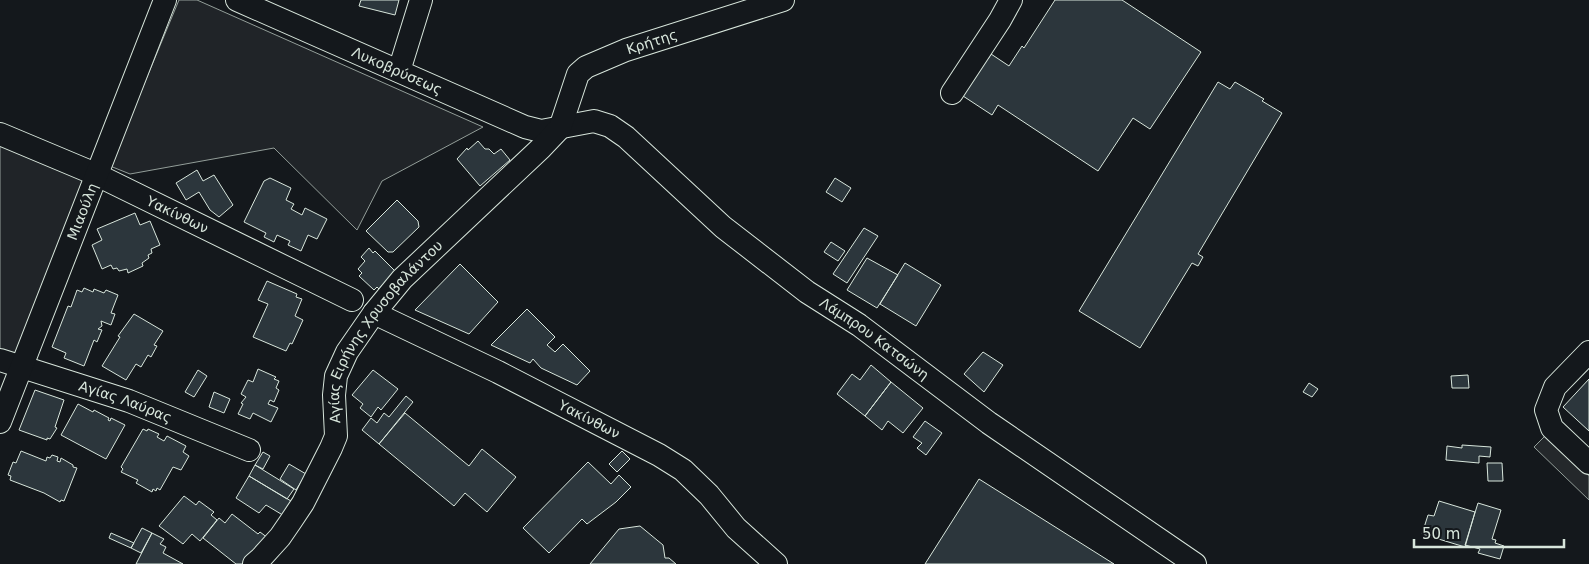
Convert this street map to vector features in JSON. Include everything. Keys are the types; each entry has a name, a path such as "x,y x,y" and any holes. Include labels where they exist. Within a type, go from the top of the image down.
{"street":[{"name":"Μιαούλη","path":"0,422 165,0"},
{"name":"Λυκοβρύσεως","path":"236,0 525,127 542,131 560,128"},
{"path":"399,72 421,0"},
{"name":"Κρήτης","path":"560,128 578,74 586,67 626,50 783,0"},
{"path":"952,93 1012,0"},
{"name":"Λάμπρου Κατσώνη","path":"560,128 594,121 603,123 618,131 674,180 723,227 807,292 859,325 989,423 1195,564"},
{"name":"Αγίας Ειρήνης Χρυσοβαλάντου","path":"254,564 274,544 303,503 331,448 336,436 334,396 336,376 346,352 374,313 402,279 528,161 560,128"},
{"name":"Υακίνθων","path":"0,134 98,175 352,300"},
{"name":"Υακίνθων","path":"374,313 498,372 660,455 683,470 709,495 736,528 776,564"},
{"path":"1589,352 1555,387 1546,410 1552,428 1589,462"},
{"name":"Αγίας Λαύρας","path":"0,360 129,401 249,450"}],"shaded area":[{"path":"179,0 197,0 483,127 382,181 357,230 274,148 130,174 110,166"},
{"path":"0,142 89,180 19,359 0,352"},
{"path":"1546,435 1589,476 1589,500 1534,447"}],"building":[{"path":"361,0 399,0 395,15 359,6"},
{"path":"1055,0 1122,0 1201,52 1150,129 1133,118 1098,171 998,105 992,115 963,96 984,56 988,59 991,54 1009,66 1022,46 1024,48"},
{"path":"1218,82 1230,89 1235,82 1264,99 1262,101 1282,113 1198,254 1203,257 1198,266 1192,263 1140,348 1079,311"},
{"path":"478,141 485,149 489,149 494,154 501,149 510,160 480,186 457,159 467,148 468,150"},
{"path":"197,170 203,181 214,175 233,205 219,217 210,210 199,192 186,200 176,183"},
{"path":"270,178 291,188 286,200 294,204 291,209 302,215 305,208 327,219 317,239 308,235 301,251 288,245 290,241 277,235 274,242 264,237 266,233 244,222 264,181"},
{"path":"835,178 851,188 842,202 826,192"},
{"path":"397,200 418,221 419,227 393,252 388,252 366,231"},
{"path":"135,213 140,225 150,221 160,245 151,249 152,253 142,263 143,266 128,273 127,269 119,271 117,268 113,269 111,265 102,269 92,245 102,240 97,229"},
{"path":"864,228 878,236 847,283 833,274"},
{"path":"831,242 845,251 838,261 824,252"},
{"path":"369,248 373,253 375,251 395,271 379,289 377,287 374,290 359,276 362,273 358,269 365,261 361,257"},
{"path":"867,258 898,275 877,308 847,290"},
{"path":"905,263 941,285 916,326 880,304"},
{"path":"460,264 498,302 469,334 415,310"},
{"path":"267,281 297,294 296,297 302,299 295,316 303,320 292,344 290,343 286,351 253,337 268,304 258,300"},
{"path":"84,288 93,292 94,289 104,293 106,290 118,295 111,313 115,314 111,325 101,321 102,326 98,329 102,330 97,342 94,340 84,366 64,358 66,353 52,347 68,306 71,307 77,290 82,292"},
{"path":"527,309 555,337 547,345 555,352 563,344 590,371 577,385 541,368 533,359 530,363 491,345"},
{"path":"134,314 163,331 154,345 157,346 151,357 148,355 141,367 136,364 126,380 102,366 120,337 118,336"},
{"path":"983,352 1003,365 984,392 964,374"},
{"path":"871,365 891,382 865,416 837,394 852,374 860,380"},
{"path":"258,369 276,377 274,379 279,381 276,388 279,390 274,402 270,400 268,404 278,408 271,422 253,413 250,419 238,414 243,404 241,403 246,397 241,394 248,380 253,382"},
{"path":"198,370 207,376 194,397 185,392"},
{"path":"373,370 398,389 381,410 378,407 371,417 360,408 363,404 352,395"},
{"path":"1468,375 1469,388 1452,388 1451,376"},
{"path":"1589,379 1589,431 1563,407"},
{"path":"891,382 923,408 903,433 888,421 882,430 865,416"},
{"path":"1309,383 1318,389 1312,397 1303,392"},
{"path":"35,390 64,400 55,427 57,428 50,439 47,438 47,440 19,430"},
{"path":"214,392 230,399 224,413 209,407"},
{"path":"406,396 413,402 379,444 362,430 371,418 377,423 384,413 389,417"},
{"path":"78,404 93,412 94,410 109,418 108,420 110,421 111,418 125,425 106,459 61,435"},
{"path":"405,413 469,466 482,449 516,477 487,512 465,493 454,506 379,444"},
{"path":"925,421 942,433 926,455 917,448 922,443 913,437"},
{"path":"143,429 159,434 157,437 164,441 167,436 186,446 183,452 189,456 181,470 173,467 160,490 157,488 156,491 153,489 152,492 136,483 138,480 121,472 123,469 121,467"},
{"path":"1462,445 1491,447 1490,457 1479,456 1479,463 1446,460 1447,446 1462,448"},
{"path":"21,451 46,461 47,457 50,458 52,455 58,457 57,461 60,462 61,458 77,468 64,501 61,500 60,502 44,493 10,480 11,476 8,475 13,462 16,463"},
{"path":"622,451 630,459 617,472 609,464"},
{"path":"263,452 270,456 263,469 255,465"},
{"path":"588,462 611,484 619,475 631,487 616,502 587,524 582,519 549,553 523,528"},
{"path":"1487,463 1502,463 1503,481 1488,481"},
{"path":"289,464 306,474 296,490 280,479"},
{"path":"255,465 294,489 287,499 249,476"},
{"path":"249,476 296,504 286,517 266,505 259,513 236,498"},
{"path":"979,479 1114,564 925,564"},
{"path":"184,496 196,505 199,501 214,512 211,515 217,520 200,541 192,534 183,544 159,526"},
{"path":"1439,501 1475,512 1465,547 1422,534 1428,515 1434,516"},
{"path":"1478,503 1501,510 1492,539 1496,540 1495,543 1504,546 1500,559 1478,553 1480,549 1465,545"},
{"path":"232,514 258,534 260,532 268,538 245,564 236,564 203,538 219,518 225,523"},
{"path":"640,526 663,545 665,558 669,558 676,564 590,564 619,529"},
{"path":"142,528 152,533 141,553 131,548"},
{"path":"111,533 134,543 131,548 109,538"},
{"path":"152,533 164,539 160,544 166,547 163,553 183,564 136,564"}]}
